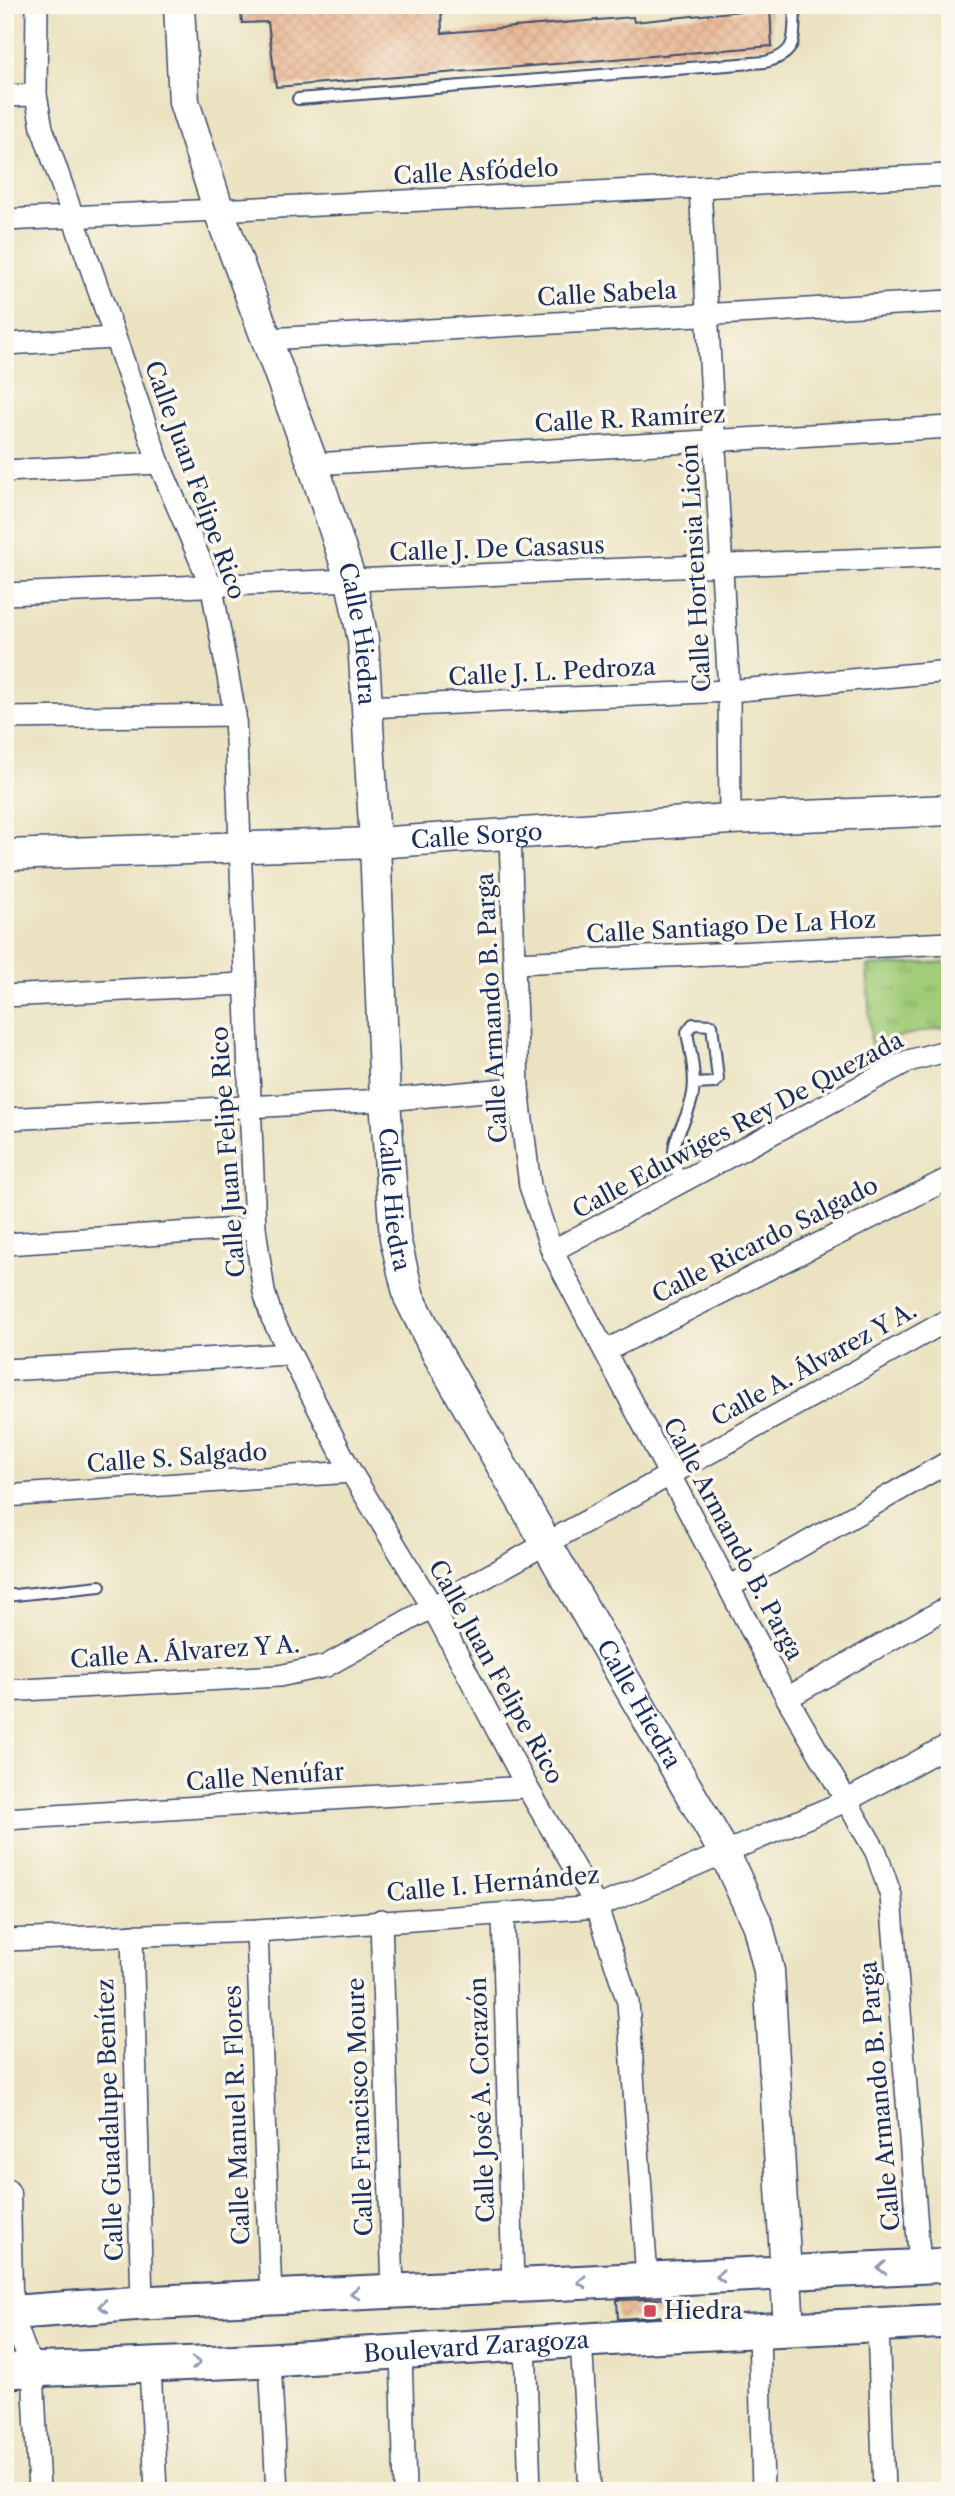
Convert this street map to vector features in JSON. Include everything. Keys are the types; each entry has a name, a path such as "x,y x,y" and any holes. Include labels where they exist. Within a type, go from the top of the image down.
{"main road":[{"path":"7,2307 142,2303 935,2265"},
{"name":"Boulevard Zaragoza","path":"19,2371 270,2360 525,2343 950,2322"}],"street":[{"name":"Calle Juan Felipe Rico","path":"37,5 36,95 42,128 159,463 212,588 235,715 243,984 255,1228 264,1292 272,1318 351,1472 433,1608 527,1787 597,1908 628,2002 646,2279"},
{"name":"Calle Hiedra","path":"179,5 184,102 219,211 313,464 351,581 363,640 375,843 385,1100 395,1238 409,1297 437,1353 725,1854 758,1926 769,1971 788,2273 774,2330"},
{"path":"5,96 36,95"},
{"name":"Calle Asfódelo","path":"5,220 950,175"},
{"name":"Calle Hortensia Licón","path":"700,188 710,314 729,691 730,819"},
{"name":"Calle Sabela","path":"267,338 950,301"},
{"path":"5,344 114,338"},
{"name":"Calle R. Ramírez","path":"313,464 950,427"},
{"path":"5,471 159,463"},
{"name":"Calle J. De Casasus","path":"5,594 212,588 950,556"},
{"name":"Calle J. L. Pedroza","path":"366,707 729,691 950,671"},
{"path":"5,718 235,715"},
{"name":"Calle Sorgo","path":"5,855 375,843 730,819 950,810"},
{"name":"Calle Armando B. Parga","path":"510,834 518,1088 530,1186 552,1251 787,1698 876,1852 891,1896 935,2265"},
{"name":"Calle Santiago De La Hoz","path":"515,963 950,943"},
{"path":"5,996 243,984"},
{"name":"Calle Eduwiges Rey De Quezada","path":"552,1251 908,1061 950,1050"},
{"path":"5,1119 385,1100 518,1088"},
{"name":"Calle Ricardo Salgado","path":"605,1351 950,1178"},
{"path":"5,1244 255,1228"},
{"name":"Calle A. Álvarez Y A.","path":"5,1691 300,1673 327,1666 950,1320"},
{"path":"5,1370 290,1354"},
{"path":"729,1587 950,1461"},
{"name":"Calle S. Salgado","path":"5,1496 351,1472"},
{"path":"787,1698 950,1606"},
{"name":"Calle I. Hernández","path":"5,1940 257,1931 381,1920 597,1908 846,1801 950,1744"},
{"name":"Calle Nenúfar","path":"5,1819 527,1787"},
{"name":"Calle José A. Corazón","path":"503,1914 513,2286"},
{"name":"Calle Francisco Moure","path":"381,1920 393,2291"},
{"name":"Calle Manuel R. Flores","path":"257,1931 271,2297"},
{"name":"Calle Guadalupe Benítez","path":"132,1935 142,2303"},
{"path":"5,2194 7,2307 39,2491"},
{"path":"878,2327 884,2491"},
{"path":"763,2491 774,2330"},
{"path":"581,2340 590,2491"},
{"path":"525,2343 530,2491"},
{"path":"401,2352 405,2491"},
{"path":"270,2360 277,2491"},
{"path":"150,2366 156,2491"}],"lane":[{"path":"298,99 765,62 786,55 793,47 795,5"},
{"path":"681,1183 674,1167 673,1143 692,1097 694,1084 688,1026 712,1025 718,1079 714,1083 694,1084"},
{"path":"5,1596 100,1586"}],"green space":[{"path":"950,962 950,1026 901,1036 871,1049 867,966"}],"building":[{"path":"240,5 441,5 442,33 633,17 634,22 770,8 772,46 276,87 268,22 242,23"},
{"name":"Hiedra","path":"682,2298 682,2315 618,2319 617,2300"}],"place":[{"name":"Hiedra","path":"650,2311"}]}
